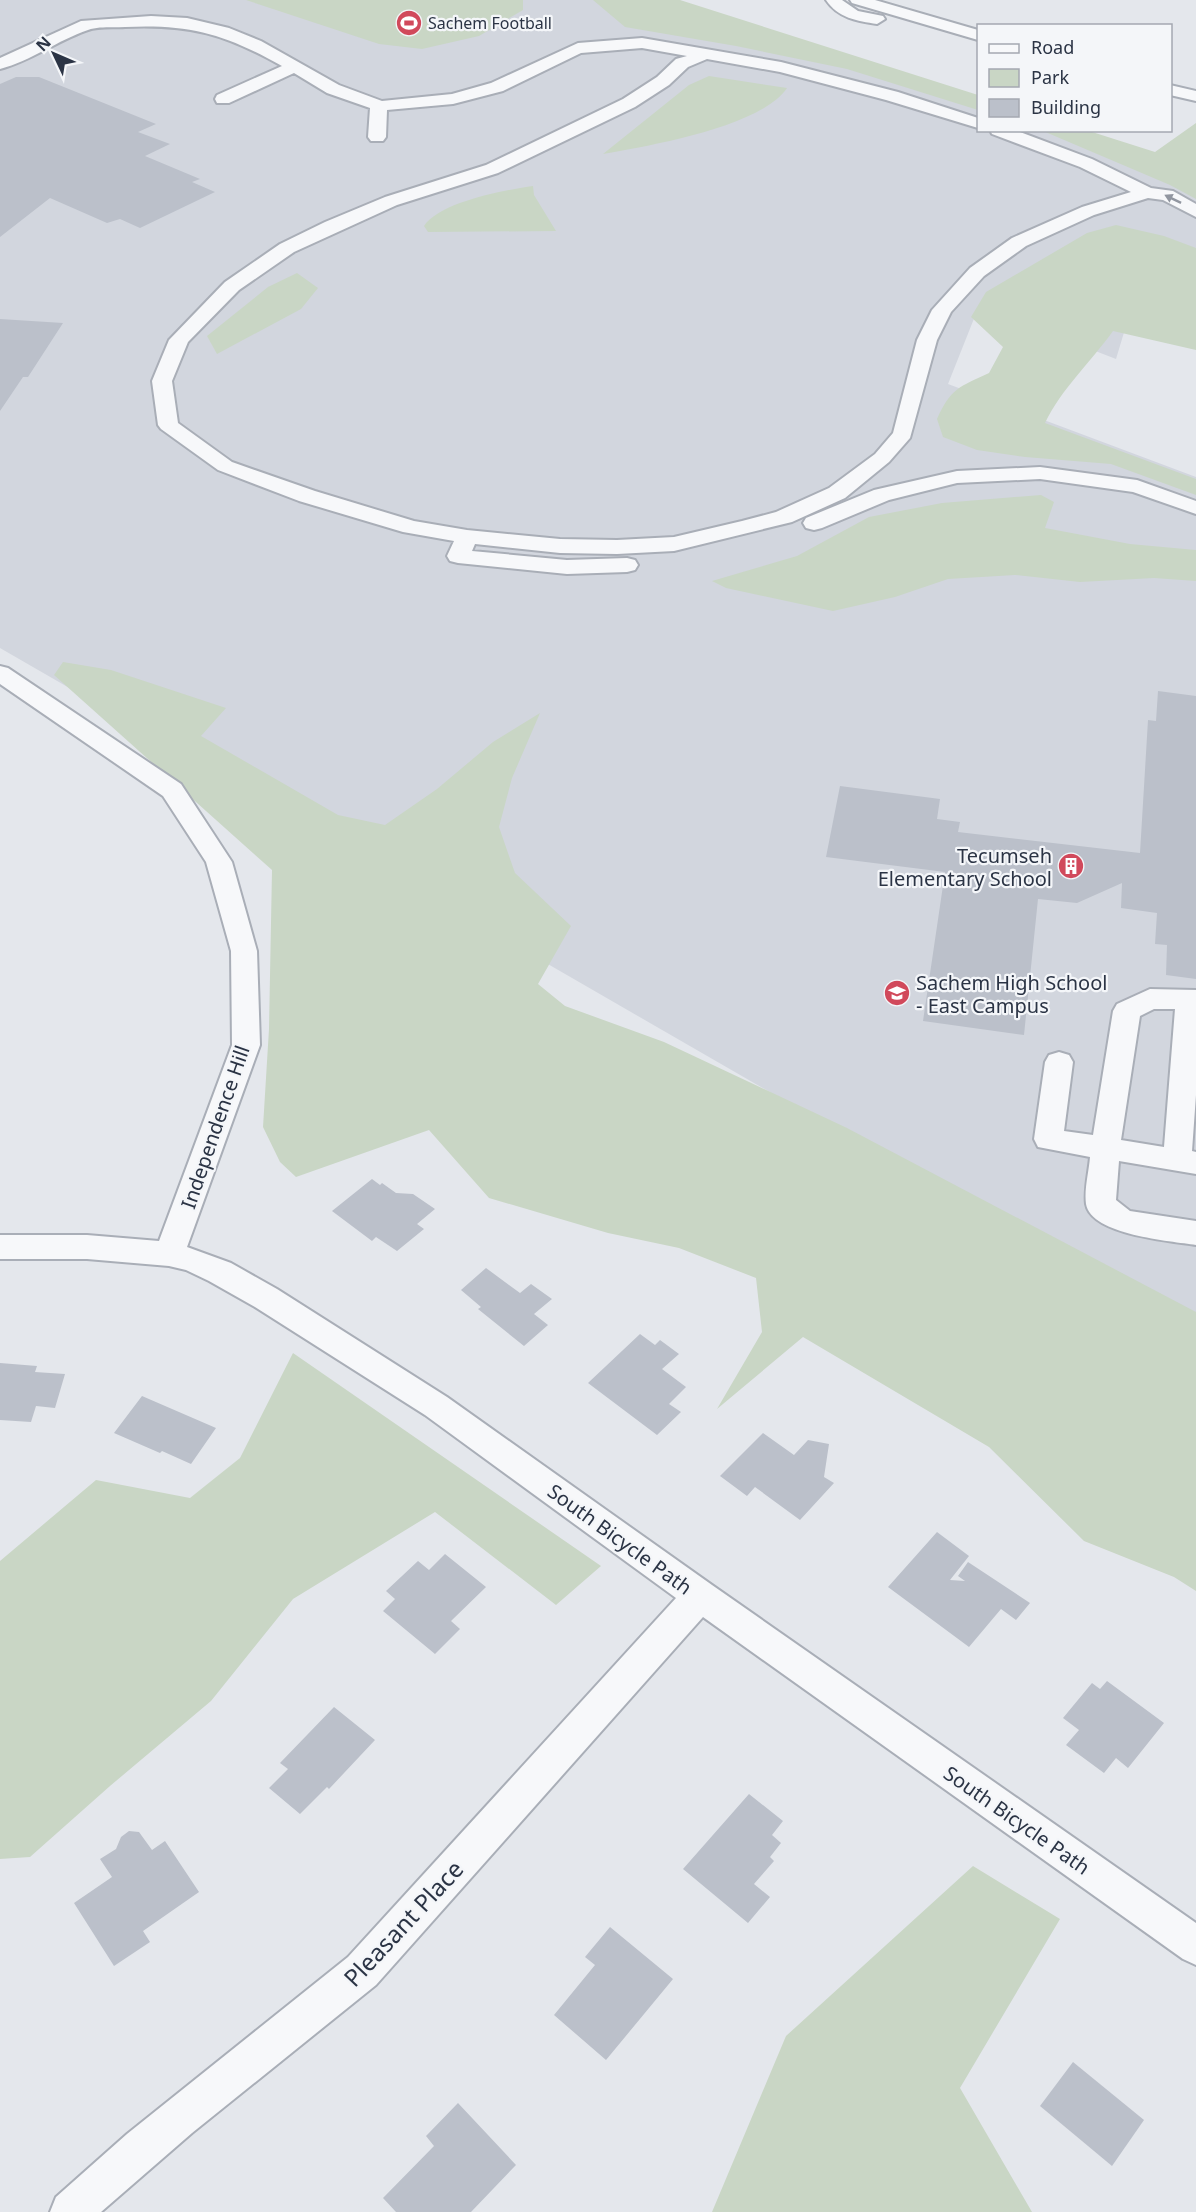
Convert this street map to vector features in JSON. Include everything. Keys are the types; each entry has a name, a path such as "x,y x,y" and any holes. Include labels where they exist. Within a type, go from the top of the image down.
{"street":[{"path":"834,0 837,6 862,17 894,19 909,15"},
{"path":"858,0 977,35"},
{"path":"0,64 87,24 151,21 187,23 223,31 255,44 333,89 379,106 453,99 496,87 578,48 642,43 781,67 892,96 977,123"},
{"path":"709,54 682,63 663,81 629,103 492,169 391,201 332,226 288,248 232,286 179,340 162,381 168,425 225,466 307,496 411,527 462,546 567,567 671,564 773,539 882,495 957,477 1040,473 1137,486 1196,508"},
{"path":"223,99 294,67"},
{"path":"1172,90 1196,96"},
{"path":"377,137 379,106"},
{"path":"1004,132 1086,163 1147,193 1167,195 1196,212"},
{"path":"462,546 617,547 674,544 784,517 837,493 882,458 903,434 927,340 942,310 977,272 1019,242 1088,211 1147,193"},
{"path":"1147,193 1153,204 1196,228"},
{"name":"Independence Hill","path":"0,673 172,790 219,862 244,951 246,1045 170,1254"},
{"path":"1059,1062 1048,1139 1105,1149 1186,1162 1192,999 1150,999 1127,1011 1105,1149 1101,1205 1122,1221 1196,1233"},
{"name":"South Bicycle Path","path":"0,1247 87,1247 170,1254 193,1260 220,1272 426,1399 700,1596 1196,1946"},
{"name":"Pleasant Place","path":"71,2212 152,2137 259,2052 313,2013 362,1971 700,1596"}],"shaded area":[{"name":"Sachem High School - East Campus","path":"0,0 655,0 977,100 977,132 1079,132 1196,168 1196,271 1147,256 1116,359 979,306 948,384 1196,477 1196,1338 0,648"}],"green space":[{"name":"Sachem Football","path":"246,0 523,0 523,10 479,36 422,49 379,44"},
{"path":"593,0 680,0 977,95 977,110 847,69 736,46 625,27"},
{"path":"709,76 787,88 773,102 754,114 729,124 674,140 603,154 689,85"},
{"path":"1196,123 1196,199 1170,185 1045,132 1092,132 1155,152"},
{"path":"533,186 534,195 556,231 428,232 424,226 444,210 474,198"},
{"path":"1116,225 1164,236 1196,248 1196,350 1113,331 1068,387 1045,423 1196,479 1196,495 1111,464 1025,457 977,450 943,437 937,419 947,401 957,390 989,373 1003,347 971,317 986,292 1087,233"},
{"path":"297,273 318,288 301,309 217,354 207,336 268,287"},
{"path":"1041,495 1054,502 1045,528 1130,544 1196,550 1196,581 1154,578 1080,582 1015,575 948,579 895,597 833,611 726,588 712,581 797,556 869,517 942,503"},
{"path":"63,662 111,670 226,708 201,736 338,815 385,825 437,789 493,742 540,713 512,778 499,827 515,873 571,926 538,984 565,1006 664,1042 847,1128 1196,1312 1196,1591 1174,1577 1084,1541 989,1447 803,1337 717,1409 762,1332 756,1278 679,1248 608,1233 489,1198 429,1130 296,1177 280,1162 263,1127 269,1029 272,870 54,675"},
{"path":"293,1353 601,1566 556,1605 435,1512 293,1599 211,1701 30,1857 0,1859 0,1561 96,1480 190,1498 240,1458"},
{"path":"973,1866 1060,1919 960,2088 1032,2212 712,2212 786,2036"}],"building":[{"path":"16,77 39,77 156,124 138,132 170,144 145,156 200,179 192,182 215,192 140,228 120,219 107,223 50,198 0,237 0,84"},
{"path":"0,319 63,323 28,377 23,377 0,411"},
{"name":"Tecumseh Elementary School","path":"1158,691 1196,696 1196,979 1166,975 1167,945 1155,944 1157,913 1121,908 1122,883 1077,903 1038,899 1024,1035 923,1021 945,872 826,857 840,786 940,799 937,819 960,822 958,832 1140,853 1148,720 1156,721"},
{"path":"372,1179 396,1193 413,1194 435,1209 417,1224 424,1229 397,1251 376,1237 372,1241 332,1211"},
{"path":"486,1268 520,1293 531,1284 552,1299 534,1314 548,1325 524,1346 478,1309 481,1307 461,1290"},
{"path":"640,1334 655,1345 660,1340 679,1354 662,1369 686,1387 669,1404 681,1412 657,1435 588,1383"},
{"path":"0,1363 37,1366 35,1372 65,1374 55,1408 36,1406 31,1422 0,1420"},
{"path":"142,1396 216,1428 191,1464 114,1433"},
{"path":"763,1433 794,1455 808,1440 829,1444 824,1477 834,1483 800,1520 755,1487 747,1496 720,1476"},
{"path":"937,1532 969,1556 950,1580 965,1581 958,1576 968,1562 1030,1603 1016,1620 1001,1609 969,1647 888,1587"},
{"path":"445,1554 486,1587 451,1621 460,1629 435,1654 383,1611 395,1599 386,1591 418,1561 429,1570"},
{"path":"1107,1681 1164,1723 1128,1768 1116,1758 1104,1773 1066,1745 1079,1730 1063,1718 1092,1683 1100,1689"},
{"path":"334,1707 375,1740 329,1789 327,1787 300,1814 269,1788 288,1769 280,1763"},
{"path":"749,1794 783,1821 772,1835 781,1843 770,1857 774,1861 754,1884 770,1897 748,1923 683,1869"},
{"path":"129,1831 139,1832 152,1850 165,1841 199,1892 143,1931 150,1942 114,1966 74,1903 112,1877 100,1859 116,1849 121,1837"},
{"path":"610,1927 673,1979 606,2060 554,2015 595,1965 585,1957"},
{"path":"1073,2062 1144,2120 1112,2166 1040,2106"},
{"path":"458,2103 516,2165 471,2212 396,2212 383,2198 434,2146 426,2136"}],"place":[{"name":"Sachem Football","path":"409,23"},
{"name":"Tecumseh Elementary School","path":"1071,866"},
{"name":"Sachem High School - East Campus","path":"897,993"}]}
